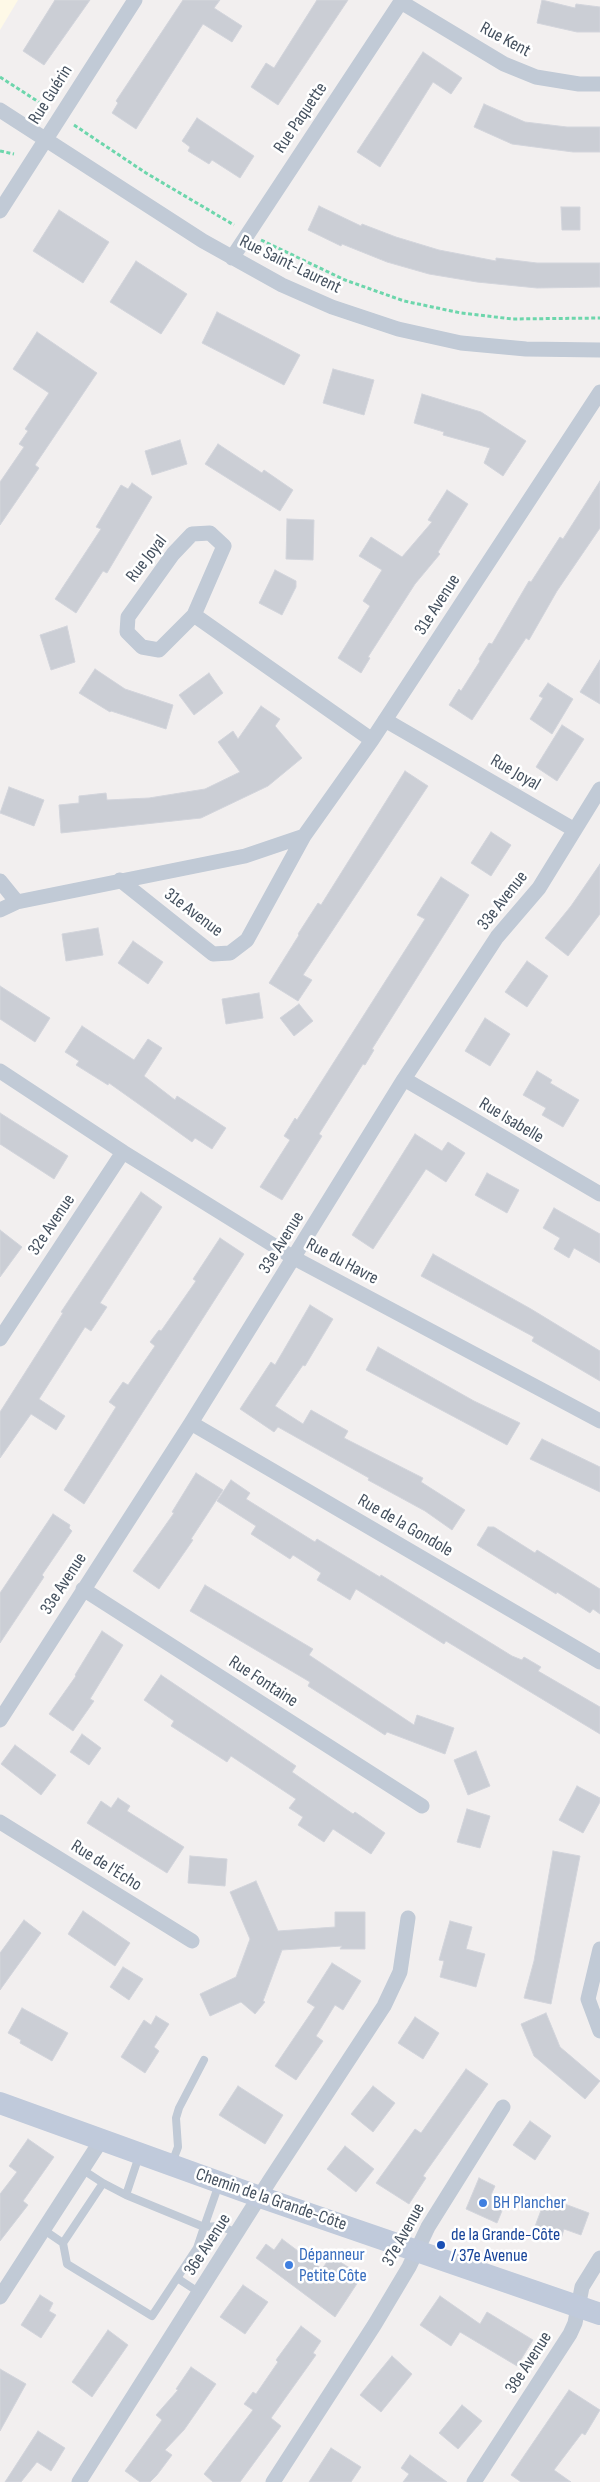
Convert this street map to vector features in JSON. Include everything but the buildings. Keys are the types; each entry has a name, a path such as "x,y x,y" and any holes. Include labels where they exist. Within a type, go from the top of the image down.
{"main road":[{"name":"Chemin de la Grande-Côte","path":"0,2104 260,2197 600,2314"}],"street":[{"name":"Rue Guérin","path":"0,211 135,0"},
{"name":"Rue Kent","path":"402,1 504,64 536,76 579,84 600,84"},
{"name":"Rue Paquette","path":"232,258 402,1"},
{"name":"Rue Saint-Laurent","path":"0,110 232,258 282,286 332,307 378,324 461,343 504,348 600,350"},
{"name":"31e Avenue","path":"120,880 213,954 230,953 247,940 304,836 386,720 600,392"},
{"name":"Rue Joyal","path":"210,533 224,546 194,616 159,650 142,648 127,632 128,617 173,554 192,534 210,533"},
{"path":"194,616 372,740"},
{"name":"Rue Joyal","path":"386,720 574,829"},
{"name":"33e Avenue","path":"0,1720 191,1423 404,1080 497,937 539,888 600,789"},
{"name":"31e Avenue","path":"0,910 17,902 245,856 304,836"},
{"path":"0,881 17,902"},
{"name":"Rue du Havre","path":"0,1071 123,1152 294,1258 600,1421"},
{"name":"Rue Isabelle","path":"404,1080 600,1194"},
{"name":"32e Avenue","path":"0,1339 6,1318 123,1152"},
{"name":"Rue de la Gondole","path":"191,1423 600,1662"},
{"name":"Rue Fontaine","path":"83,1589 422,1806"},
{"name":"Rue de l'Écho","path":"0,1822 192,1941"},
{"name":"36e Avenue","path":"79,2482 391,1994 400,1972 408,1918"},
{"path":"600,1949 588,1999 600,2031"},
{"name":"37e Avenue","path":"273,2482 375,2324 428,2227 503,2107"},
{"path":"0,2297 102,2139"},
{"name":"38e Avenue","path":"474,2482 570,2334 575,2324 582,2287 600,2258"}],"lane":[{"path":"172,2164 178,2147 176,2118 179,2108 204,2060"},
{"path":"126,2195 140,2153"},
{"path":"83,2170 126,2195 204,2227 219,2226 238,2233"},
{"path":"103,2183 63,2243 67,2264 152,2316 197,2248 220,2182"},
{"path":"44,2230 63,2243"},
{"path":"177,2278 200,2293"}],"path":[{"path":"0,77 44,105"},
{"name":"Rue Saint-Laurent","path":"77,127 227,221"},
{"path":"0,151 14,154"},
{"name":"Rue Saint-Laurent","path":"281,251 345,280 396,298 461,313 512,319 600,318"}],"shaded area":[{"path":"0,0 18,0 0,30"}],"place":[{"name":"BH Plancher","path":"483,2203"},
{"name":"de la Grande-Côte / 37e Avenue","path":"441,2245"},
{"name":"Dépanneur Petite Côte","path":"289,2265"}]}
